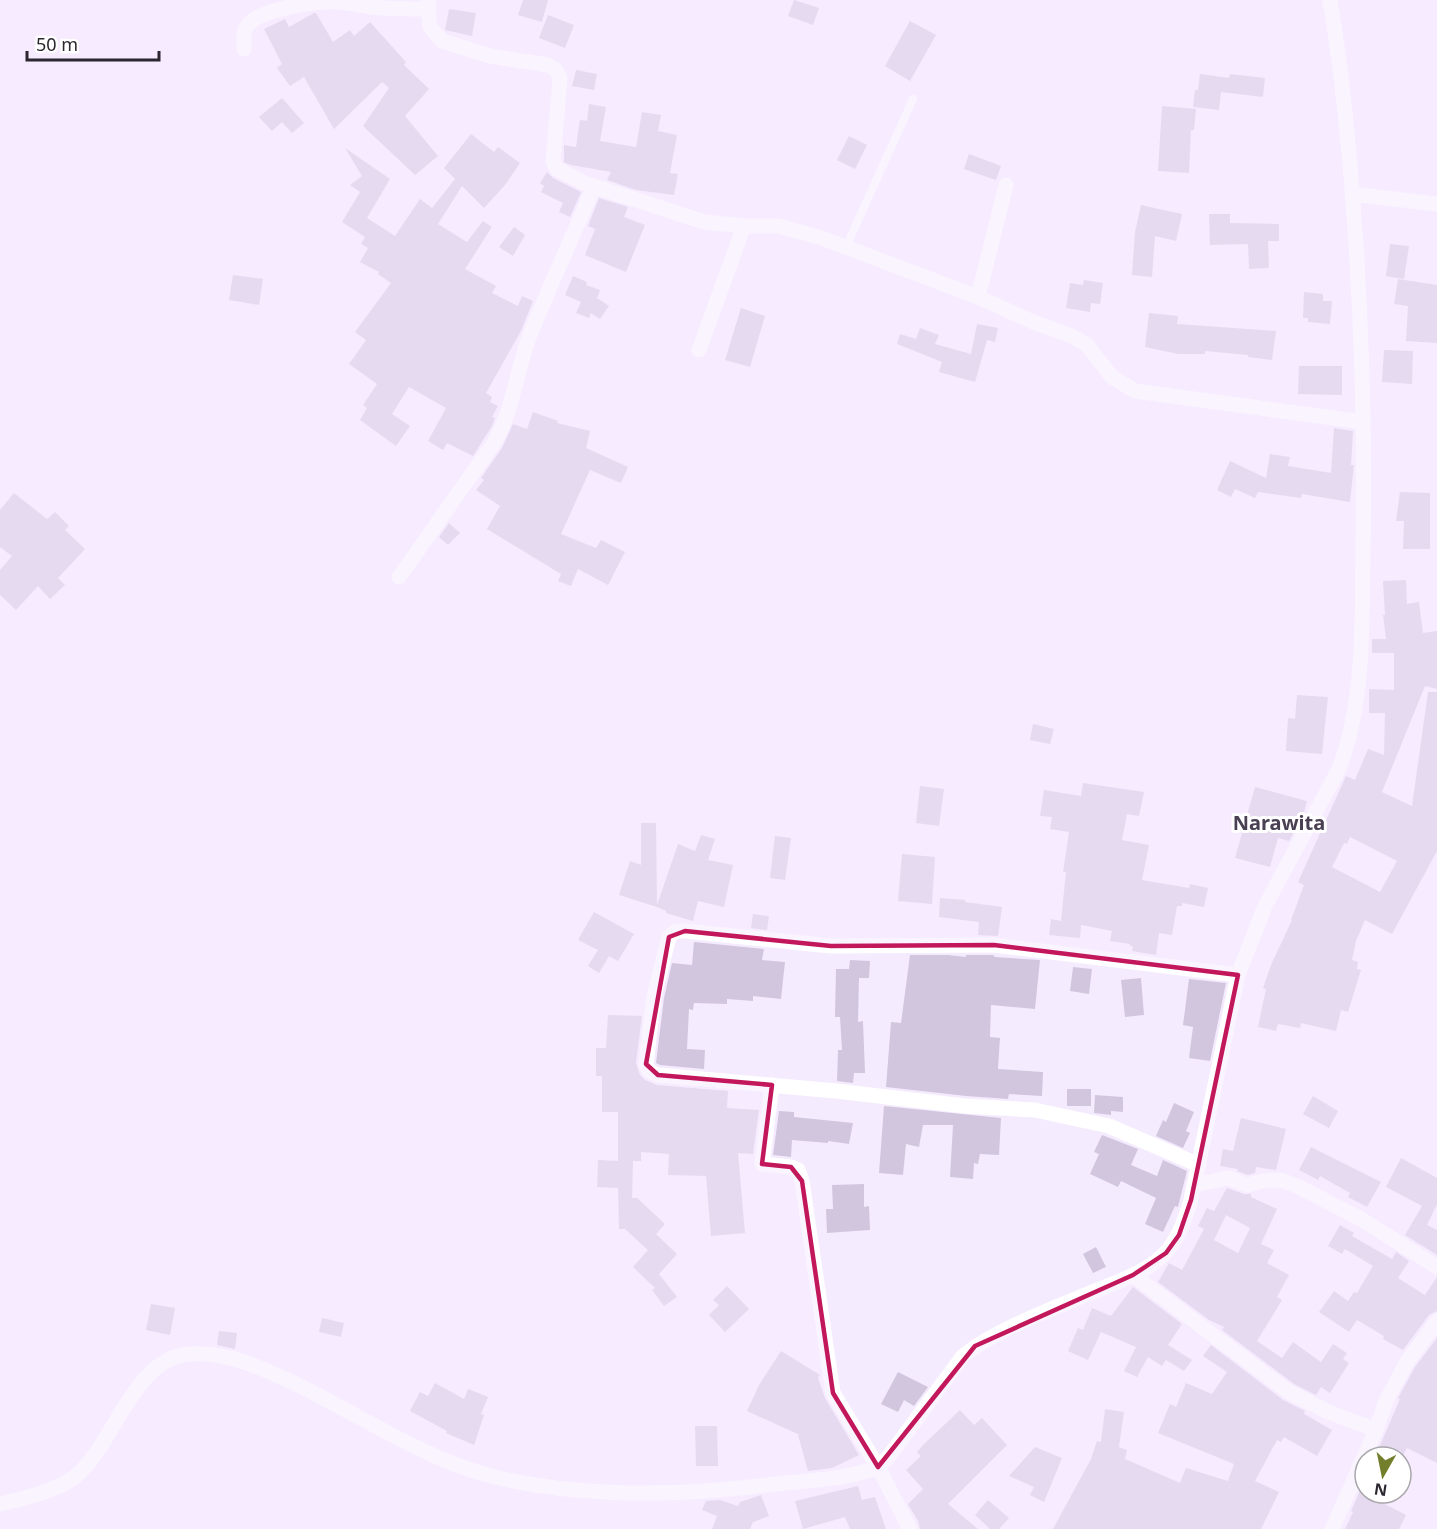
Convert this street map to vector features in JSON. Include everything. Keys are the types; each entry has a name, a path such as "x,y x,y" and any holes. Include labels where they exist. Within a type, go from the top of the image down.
{"street":[{"path":"0,1504 20,1500 77,1476 89,1464 138,1388 153,1370 186,1354 214,1354 249,1364 318,1395 435,1455 491,1476 524,1484 599,1491 684,1492 816,1479 861,1472 878,1467 903,1439 963,1356 975,1346 1047,1311 1133,1275 1166,1252 1179,1235 1194,1185 1238,975 1265,906 1346,751 1355,714 1363,602 1364,499 1359,285 1346,105 1330,0"},
{"path":"244,49 243,35 247,25 261,16 293,6 326,1 372,7 429,5 430,27 442,40 490,56 548,65 556,70 560,78 553,162 557,169 594,186 704,222 744,226 778,226 819,237 978,297 1033,322 1072,336 1087,345 1112,377 1135,391 1362,422"},
{"path":"978,297 1006,185"},
{"path":"399,577 494,444 502,429 509,413 530,336 594,186"},
{"path":"1352,194 1437,204"},
{"path":"699,350 744,226"},
{"path":"1199,1165 1109,1126 1035,1110 965,1106 658,1075 649,1071 645,1064 654,996 669,937 672,933 685,931 831,945 994,945 1238,975"},
{"path":"772,1085 762,1164 791,1167 798,1170 802,1181 832,1393 878,1467 910,1529"},
{"path":"1194,1185 1228,1178 1247,1185 1281,1180 1361,1219 1437,1267"},
{"path":"1133,1275 1289,1392 1326,1411 1376,1430"},
{"path":"1332,1529 1376,1430 1386,1401 1407,1362 1437,1321"}],"lane":[{"path":"846,247 913,99"}],"highlighted area":[{"path":"685,931 831,946 994,945 1238,975 1191,1200 1179,1235 1166,1253 1133,1275 975,1346 878,1467 833,1393 802,1181 791,1167 762,1164 772,1085 658,1075 646,1064 669,937"}],"building":[{"path":"523,0 548,0 542,22 518,15"},
{"path":"794,0 819,8 813,25 788,16"},
{"path":"449,9 476,13 472,36 445,30"},
{"path":"314,13 333,42 350,30 354,36 370,22 406,62 404,65 429,89 405,116 438,156 415,175 363,126 389,88 382,82 334,129 304,77 290,86 277,68 282,64 264,29 285,19 289,27"},
{"path":"548,15 574,25 565,48 539,38"},
{"path":"910,21 936,35 910,81 885,66"},
{"path":"576,70 597,74 594,90 572,86"},
{"path":"1200,74 1229,78 1230,74 1265,78 1263,97 1221,92 1219,110 1193,107"},
{"path":"282,98 304,123 292,133 282,122 272,131 259,117"},
{"path":"589,104 606,107 600,141 636,147 642,112 661,115 658,131 677,135 670,173 678,174 674,195 636,190 607,180 611,172 564,162 564,145 576,147 580,120 587,121"},
{"path":"1162,106 1196,109 1194,130 1191,130 1189,173 1158,171"},
{"path":"471,134 494,152 498,147 520,163 505,185 484,208 462,186 438,224 467,242 483,221 492,227 465,269 496,286 492,293 518,306 522,296 533,301 521,331 486,393 492,397 490,402 498,406 492,417 495,418 492,426 473,456 447,443 443,450 428,441 446,408 409,387 392,414 410,426 396,446 360,420 367,408 363,405 377,384 349,364 366,340 355,332 391,283 378,274 379,272 360,262 368,248 361,244 365,237 342,222 360,192 350,185 362,176 345,148 390,179 367,218 395,236 420,199 432,208 455,179 444,168"},
{"path":"849,136 867,145 855,169 837,160"},
{"path":"969,154 1001,166 996,180 964,169"},
{"path":"547,172 553,178 581,192 570,217 559,212 563,203 541,192 544,186 540,183"},
{"path":"599,198 628,207 624,217 645,225 626,272 585,255 595,229 588,226"},
{"path":"1141,205 1182,214 1176,241 1155,236 1152,277 1132,275 1135,232"},
{"path":"1209,214 1230,214 1230,223 1279,224 1279,241 1268,241 1269,268 1249,269 1248,244 1210,245"},
{"path":"514,227 525,235 513,256 499,247"},
{"path":"1390,244 1409,246 1404,279 1386,276"},
{"path":"233,275 263,279 259,305 229,300"},
{"path":"573,276 587,282 586,285 600,290 597,298 609,306 600,319 591,313 589,318 576,313 581,302 565,295"},
{"path":"1398,279 1437,285 1437,343 1406,341 1408,306 1394,304"},
{"path":"1084,280 1103,283 1100,304 1091,303 1090,312 1066,308 1070,283 1083,285"},
{"path":"1304,292 1323,294 1323,301 1332,301 1330,324 1308,322 1308,318 1303,318"},
{"path":"741,308 765,316 750,367 725,360"},
{"path":"1149,313 1178,316 1177,324 1276,331 1272,360 1205,351 1205,354 1178,354 1145,347"},
{"path":"977,324 998,328 995,342 987,340 975,382 939,372 942,362 897,344 900,334 916,339 920,328 939,335 935,344 971,354"},
{"path":"1384,350 1413,351 1412,384 1382,382"},
{"path":"1299,366 1342,366 1342,395 1298,394"},
{"path":"533,412 558,421 557,423 590,431 586,448 628,467 621,483 590,470 561,534 596,548 601,540 625,552 608,585 578,569 571,586 558,581 561,574 487,529 500,506 476,490 484,480 481,478 502,448 513,424 527,429"},
{"path":"1334,428 1353,431 1351,465 1354,465 1350,502 1302,494 1301,498 1258,492 1255,498 1235,489 1231,497 1217,490 1230,461 1266,478 1270,454 1290,457 1288,466 1331,473"},
{"path":"1400,492 1430,493 1430,549 1403,549 1404,521 1396,521"},
{"path":"14,493 47,519 55,512 69,526 65,530 85,549 58,578 65,585 50,599 38,586 16,610 0,595 0,570 12,556 0,547 0,510"},
{"path":"449,523 460,533 448,545 439,537"},
{"path":"1406,580 1407,604 1419,602 1423,633 1437,631 1437,689 1425,686 1382,792 1412,806 1428,692 1437,692 1437,851 1392,934 1365,920 1356,941 1352,960 1358,962 1357,969 1361,970 1348,1012 1341,1010 1336,1031 1301,1023 1300,1028 1278,1024 1276,1031 1258,1027 1266,989 1263,988 1304,885 1298,882 1346,776 1355,780 1368,749 1384,755 1385,713 1369,713 1369,689 1394,690 1394,653 1372,653 1372,639 1386,639 1383,581","holes":["1350,837 1397,861 1380,892 1332,867 1344,843 1347,844"]},
{"path":"1297,695 1328,697 1322,754 1286,751 1288,718 1295,719"},
{"path":"1033,724 1054,729 1050,744 1030,740"},
{"path":"1083,783 1144,792 1139,816 1127,814 1122,840 1149,845 1142,880 1189,888 1190,884 1208,888 1204,907 1182,903 1182,906 1177,906 1172,935 1159,933 1156,955 1132,951 1133,946 1130,944 1110,941 1112,931 1081,925 1080,938 1049,935 1051,919 1061,921 1066,872 1063,872 1069,832 1050,829 1052,817 1040,816 1044,790 1081,796"},
{"path":"920,786 944,789 939,826 916,823"},
{"path":"1255,787 1307,801 1303,816 1289,841 1278,838 1270,867 1235,858"},
{"path":"641,823 656,823 657,905 678,844 695,851 701,835 715,839 708,860 733,865 724,907 698,901 693,921 619,895 630,861 641,865"},
{"path":"775,836 791,838 785,880 770,878"},
{"path":"902,854 935,857 932,904 898,901"},
{"path":"940,898 1002,907 998,936 978,935 979,922 939,917"},
{"path":"594,912 634,934 618,961 609,956 599,973 588,966 598,950 578,940"},
{"path":"753,914 769,916 767,930 751,928"},
{"path":"694,942 764,949 762,960 785,962 781,999 753,996 753,1001 727,999 727,1004 694,1003 693,1010 689,1009 687,1049 705,1050 704,1069 660,1065 656,1063 664,998 672,963 692,965"},
{"path":"910,955 966,957 966,955 993,955 1040,960 1035,1009 991,1005 990,1037 1000,1038 998,1069 1043,1072 1042,1096 1009,1094 1008,1099 886,1087 891,1022 901,1023"},
{"path":"850,960 870,961 869,978 859,978 858,1022 863,1021 865,1073 854,1073 853,1083 837,1081 838,1050 842,1050 840,1017 835,1017 836,969 849,969"},
{"path":"1073,967 1092,969 1089,994 1070,991"},
{"path":"1141,978 1144,1015 1125,1017 1121,980"},
{"path":"1189,979 1226,983 1210,1061 1189,1058 1193,1027 1183,1025"},
{"path":"608,1015 642,1016 636,1063 640,1075 645,1080 657,1085 728,1091 727,1108 759,1110 753,1154 738,1153 745,1233 711,1236 706,1176 668,1175 669,1154 641,1152 641,1161 633,1161 632,1198 637,1198 665,1224 656,1234 677,1254 659,1274 677,1297 664,1306 652,1290 655,1288 633,1267 648,1250 625,1229 619,1229 618,1188 597,1187 598,1160 618,1161 618,1112 602,1112 602,1076 596,1076 596,1048 606,1048"},
{"path":"1067,1089 1091,1089 1091,1106 1067,1106"},
{"path":"1095,1095 1123,1097 1123,1112 1111,1111 1111,1115 1094,1113"},
{"path":"1313,1096 1338,1111 1329,1128 1303,1114"},
{"path":"1174,1103 1194,1112 1186,1131 1190,1133 1183,1148 1156,1136 1163,1120 1166,1122"},
{"path":"884,1106 1001,1118 999,1155 980,1154 978,1164 974,1163 973,1179 950,1177 953,1125 923,1125 919,1147 906,1144 903,1175 879,1173"},
{"path":"779,1111 794,1112 794,1117 853,1123 849,1144 792,1140 791,1157 773,1155"},
{"path":"1241,1118 1286,1129 1276,1170 1256,1167 1255,1173 1248,1175 1237,1171 1238,1169 1220,1166 1223,1149 1233,1151"},
{"path":"1102,1135 1138,1149 1131,1165 1157,1176 1163,1160 1187,1171 1178,1207 1175,1206 1163,1232 1145,1224 1156,1198 1121,1181 1118,1187 1090,1174 1099,1154 1094,1152"},
{"path":"1311,1147 1381,1182 1367,1207 1348,1197 1350,1193 1320,1176 1318,1180 1299,1170"},
{"path":"1401,1158 1437,1178 1437,1204 1427,1225 1437,1230 1437,1255 1405,1235 1422,1206 1386,1187"},
{"path":"864,1184 864,1207 869,1206 870,1230 827,1233 826,1209 833,1209 832,1185"},
{"path":"1227,1188 1251,1194 1251,1197 1277,1209 1261,1244 1274,1250 1267,1263 1289,1275 1277,1297 1282,1300 1257,1341 1282,1358 1293,1342 1321,1362 1333,1344 1347,1353 1343,1359 1349,1363 1330,1393 1321,1387 1316,1395 1294,1384 1222,1330 1224,1327 1209,1320 1158,1282 1169,1263 1182,1270 1204,1229 1198,1226 1207,1208 1214,1211","holes":["1226,1215 1250,1228 1238,1253 1214,1240"]},
{"path":"1340,1225 1354,1233 1352,1236 1392,1259 1396,1252 1409,1261 1398,1278 1425,1295 1437,1277 1437,1311 1429,1315 1403,1350 1357,1320 1349,1332 1319,1312 1334,1291 1348,1301 1354,1292 1357,1293 1373,1266 1345,1249 1342,1254 1328,1246"},
{"path":"1096,1247 1106,1267 1093,1273 1083,1254"},
{"path":"727,1286 749,1309 725,1332 709,1315 719,1305 713,1300"},
{"path":"1133,1287 1182,1324 1168,1345 1192,1360 1184,1371 1166,1360 1162,1366 1148,1357 1137,1377 1124,1371 1136,1347 1101,1332 1088,1360 1068,1351 1078,1328 1083,1330 1092,1308 1111,1316"},
{"path":"151,1304 175,1308 170,1335 146,1330"},
{"path":"322,1318 344,1323 341,1337 319,1332"},
{"path":"219,1331 237,1333 235,1349 217,1345"},
{"path":"1437,1338 1437,1463 1413,1451 1413,1445 1380,1445 1400,1399 1398,1398 1415,1367"},
{"path":"1211,1345 1283,1400 1305,1411 1304,1414 1332,1430 1317,1456 1284,1437 1281,1442 1277,1440 1255,1481 1279,1492 1261,1529 1053,1529 1091,1459 1097,1441 1101,1442 1105,1409 1124,1412 1119,1447 1127,1450 1125,1459 1180,1483 1186,1468 1228,1481 1234,1464 1158,1433 1170,1404 1176,1407 1186,1383 1212,1394 1227,1372 1203,1356"},
{"path":"781,1351 820,1375 818,1378 825,1398 859,1455 832,1468 808,1471 798,1435 800,1435 747,1411 759,1385"},
{"path":"898,1372 928,1387 914,1406 904,1400 898,1412 881,1404"},
{"path":"435,1383 464,1399 468,1389 488,1397 481,1414 484,1415 474,1445 446,1433 447,1431 410,1411 420,1392 428,1396"},
{"path":"960,1410 974,1425 982,1418 1007,1445 948,1504 978,1529 920,1529 908,1504 923,1489 906,1470 921,1456 917,1452 924,1444"},
{"path":"695,1426 717,1426 718,1466 696,1466"},
{"path":"1035,1447 1062,1458 1044,1502 1030,1495 1034,1487 1009,1476"},
{"path":"858,1486 862,1500 875,1497 886,1529 850,1529 845,1517 803,1529 795,1501"},
{"path":"761,1495 769,1516 753,1522 750,1529 712,1529 717,1516 702,1510 706,1501 720,1500 738,1506 740,1502"},
{"path":"988,1500 1009,1518 999,1529 990,1529 975,1515"},
{"path":"1354,1505 1387,1505 1406,1515 1399,1529 1345,1529 1353,1512 1351,1511"}],"district":[{"name":"Narawita","path":"1279,823"}]}
